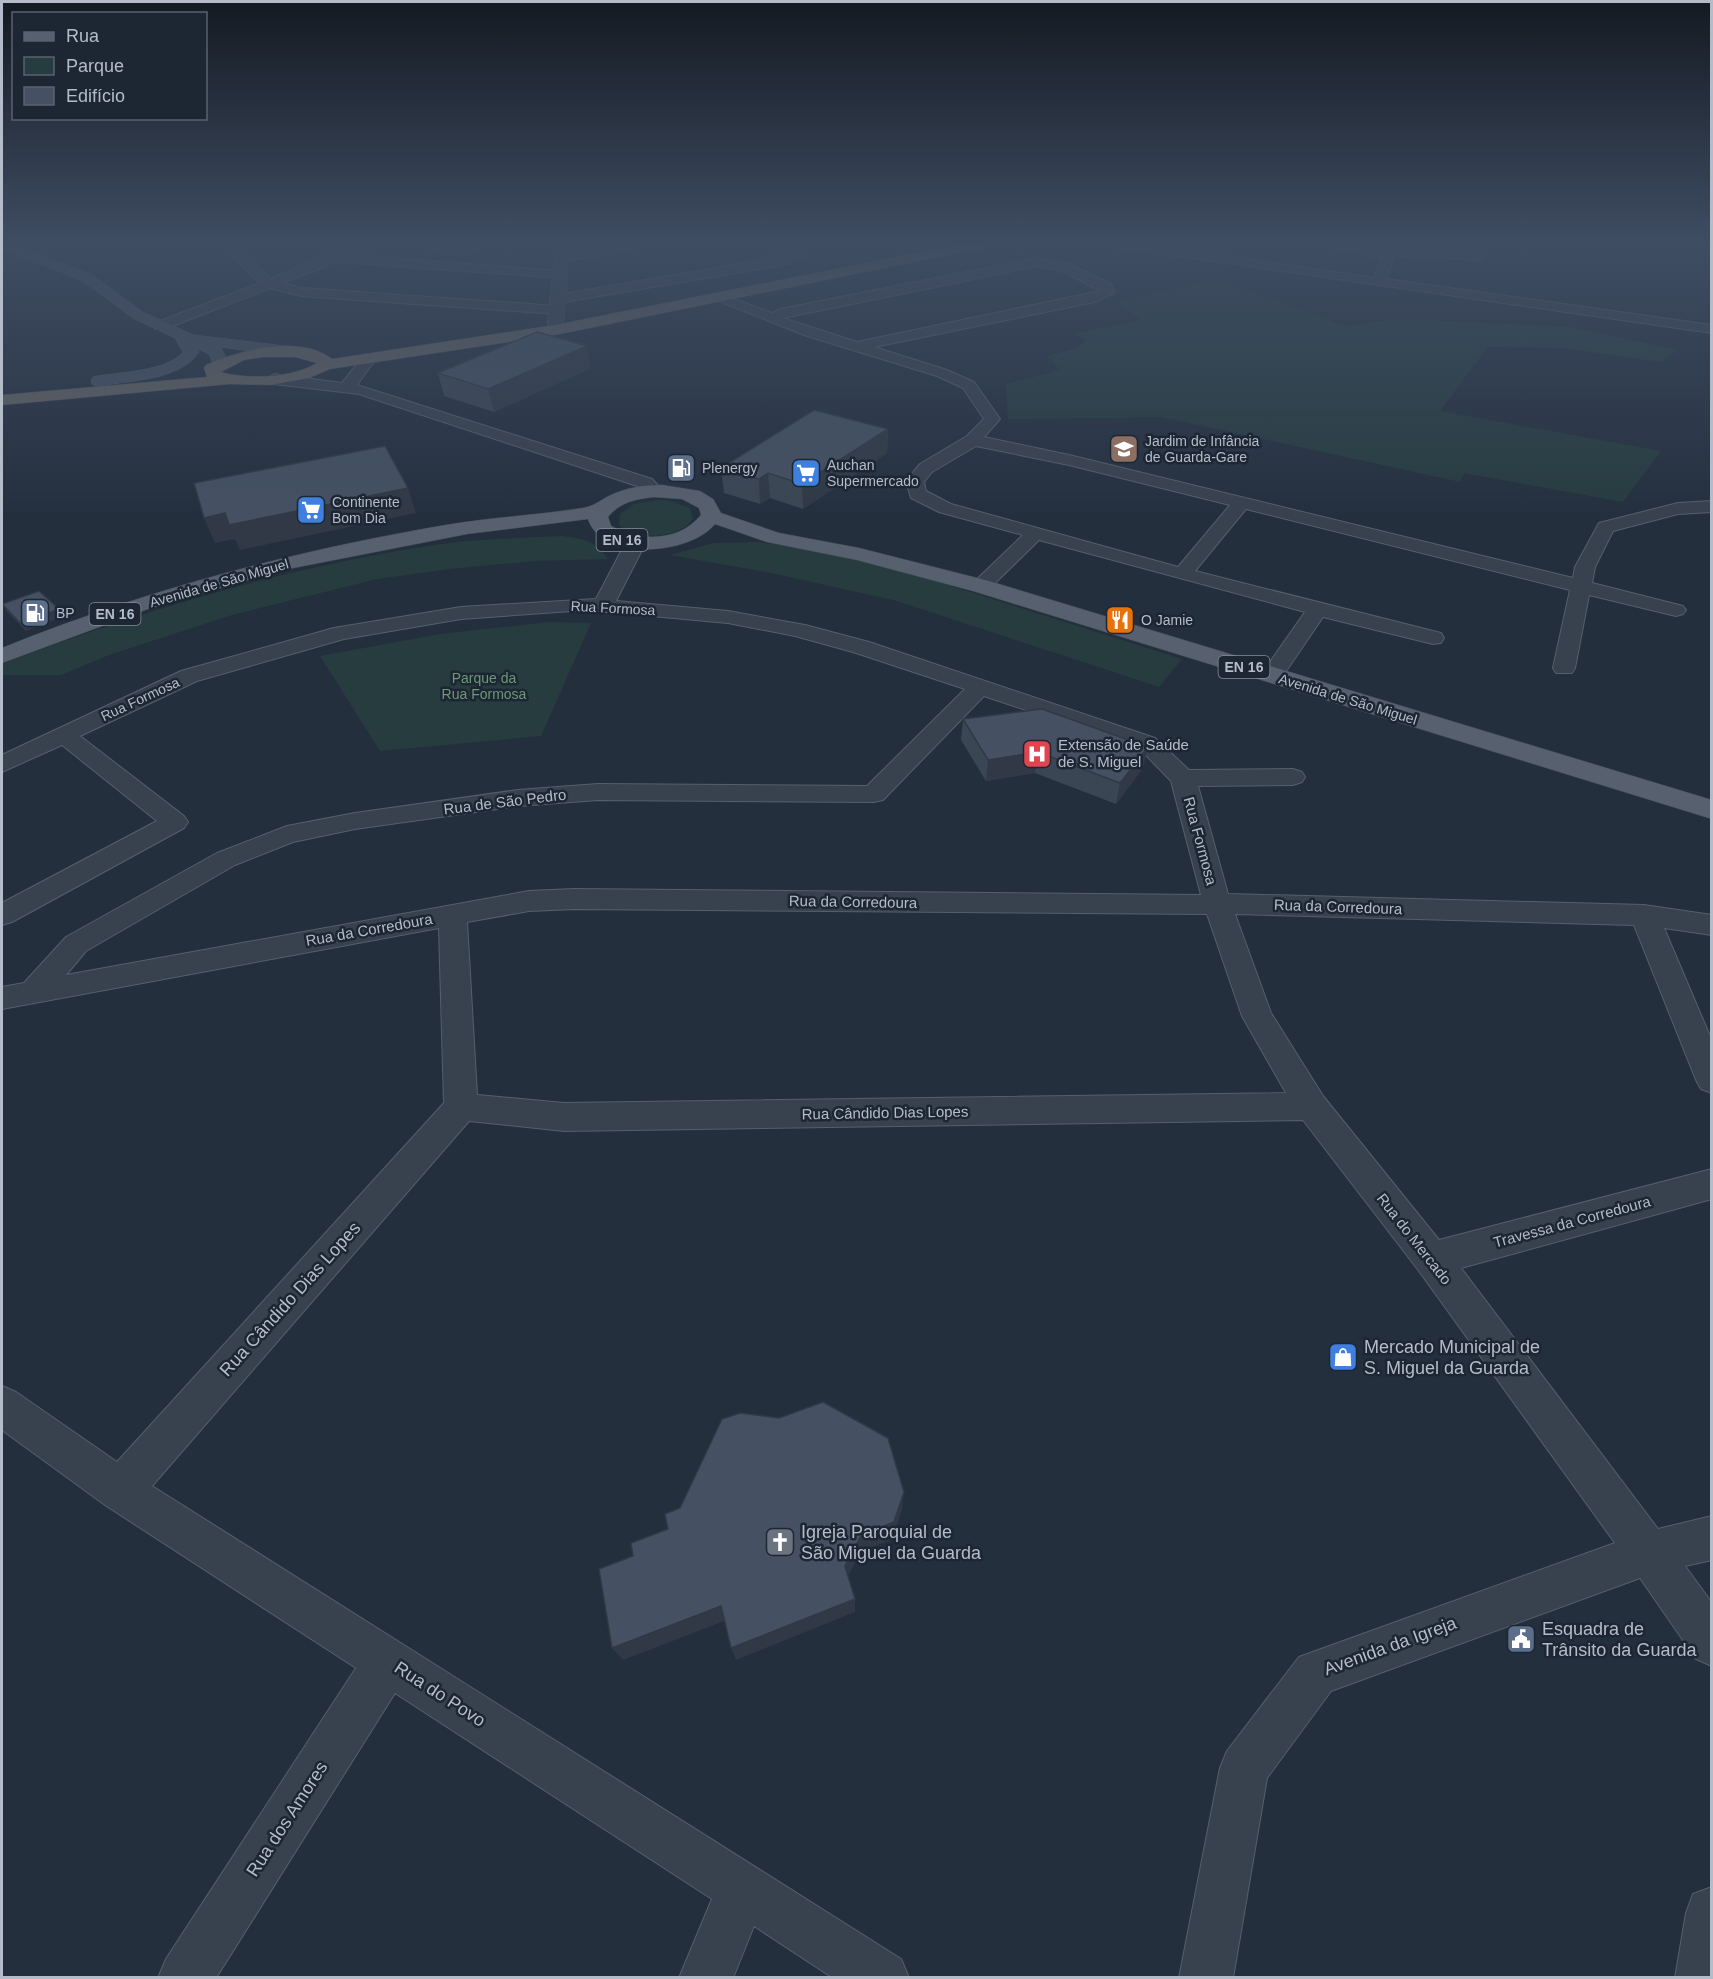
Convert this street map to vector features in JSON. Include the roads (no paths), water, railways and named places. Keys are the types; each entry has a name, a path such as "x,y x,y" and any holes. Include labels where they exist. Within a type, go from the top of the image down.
{"highway":[{"path":"2,391 219,370 274,379 321,363 533,333"},
{"path":"2,400 219,370 263,352 293,352 321,363 368,360 397,354"}],"main road":[{"path":"180,333 216,351 219,370"},
{"path":"187,336 293,352"},
{"path":"99,381 183,363 189,358 191,352 187,336"},
{"name":"EN 16","path":"686,537 670,541 636,542 616,537 606,513 654,491 680,492 700,499 711,510 711,516"},
{"name":"Avenida de São Miguel","path":"2,656 66,630 231,577 372,546 581,527 606,513"},
{"path":"686,537 698,531 711,516"},
{"name":"Avenida de São Miguel","path":"711,516 774,538 859,554 981,586 1712,810"},
{"name":"Avenida de São Miguel","path":"686,537 774,538"}],"street":[{"path":"822,333 857,347 942,373 969,385 992,418 973,440 926,468 915,481 917,494 945,508 1182,574 1433,638"},
{"path":"857,347 923,333"},
{"path":"356,387 368,360"},
{"path":"321,363 356,387"},
{"path":"274,379 356,387 646,483 654,491"},
{"path":"973,440 1069,460 1676,610"},
{"path":"600,468 608,480 606,513"},
{"path":"1182,574 1242,503"},
{"path":"1564,668 1585,567 1606,527 1678,509 1712,506"},
{"path":"981,586 1036,533"},
{"path":"603,606 636,542"},
{"name":"Rua Formosa","path":"2,764 189,676 342,633 461,614 586,604 728,617 797,630 861,647 1147,743 1183,778 1217,904"},
{"path":"1272,675 1318,609"},
{"name":"Rua de São Pedro","path":"35,990 76,944 226,859 287,835 355,821 518,798 598,792 874,795 980,687"},
{"path":"2,915 175,822 64,735"},
{"name":"Rua Formosa","path":"1183,778 1293,777"},
{"name":"Rua da Corredoura","path":"2,998 35,990 530,901 573,899 1158,906 1217,904 1644,915 1712,925"},
{"name":"Rua do Mercado","path":"1217,904 1257,1016 1311,1106 1432,1259 1649,1553"},
{"path":"453,915 461,1107"},
{"path":"1644,915 1712,1080"},
{"name":"Rua Cândido Dias Lopes","path":"120,1490 461,1107 564,1117 1311,1106"},
{"name":"Travessa da Corredoura","path":"1432,1259 1712,1184"},
{"name":"Rua do Povo","path":"2,1406 120,1490 882,1977"},
{"name":"Avenida da Igreja","path":"1206,1977 1244,1768 1315,1673 1649,1553 1712,1538"},
{"path":"1649,1553 1712,1643"},
{"name":"Rua dos Amores","path":"185,1977 388,1661"},
{"path":"706,1977 743,1888"},
{"path":"1702,1977 1712,1913"}],"place":[{"name":"Jardim de Infância de Guarda-Gare","path":"1124,449"},
{"name":"Plenergy","path":"681,468"},
{"name":"Auchan Supermercado","path":"806,473"},
{"name":"Continente Bom Dia","path":"311,510"},
{"name":"BP","path":"35,613"},
{"name":"O Jamie","path":"1120,620"},
{"name":"Extensão de Saúde de S. Miguel","path":"1037,754"},
{"name":"Mercado Municipal de S. Miguel da Guarda","path":"1343,1357"},
{"name":"Igreja Paroquial de São Miguel da Guarda","path":"780,1542"},
{"name":"Esquadra de Trânsito da Guarda","path":"1521,1639"}],"park label":[{"name":"Parque da Rua Formosa","path":"484,686"}]}
